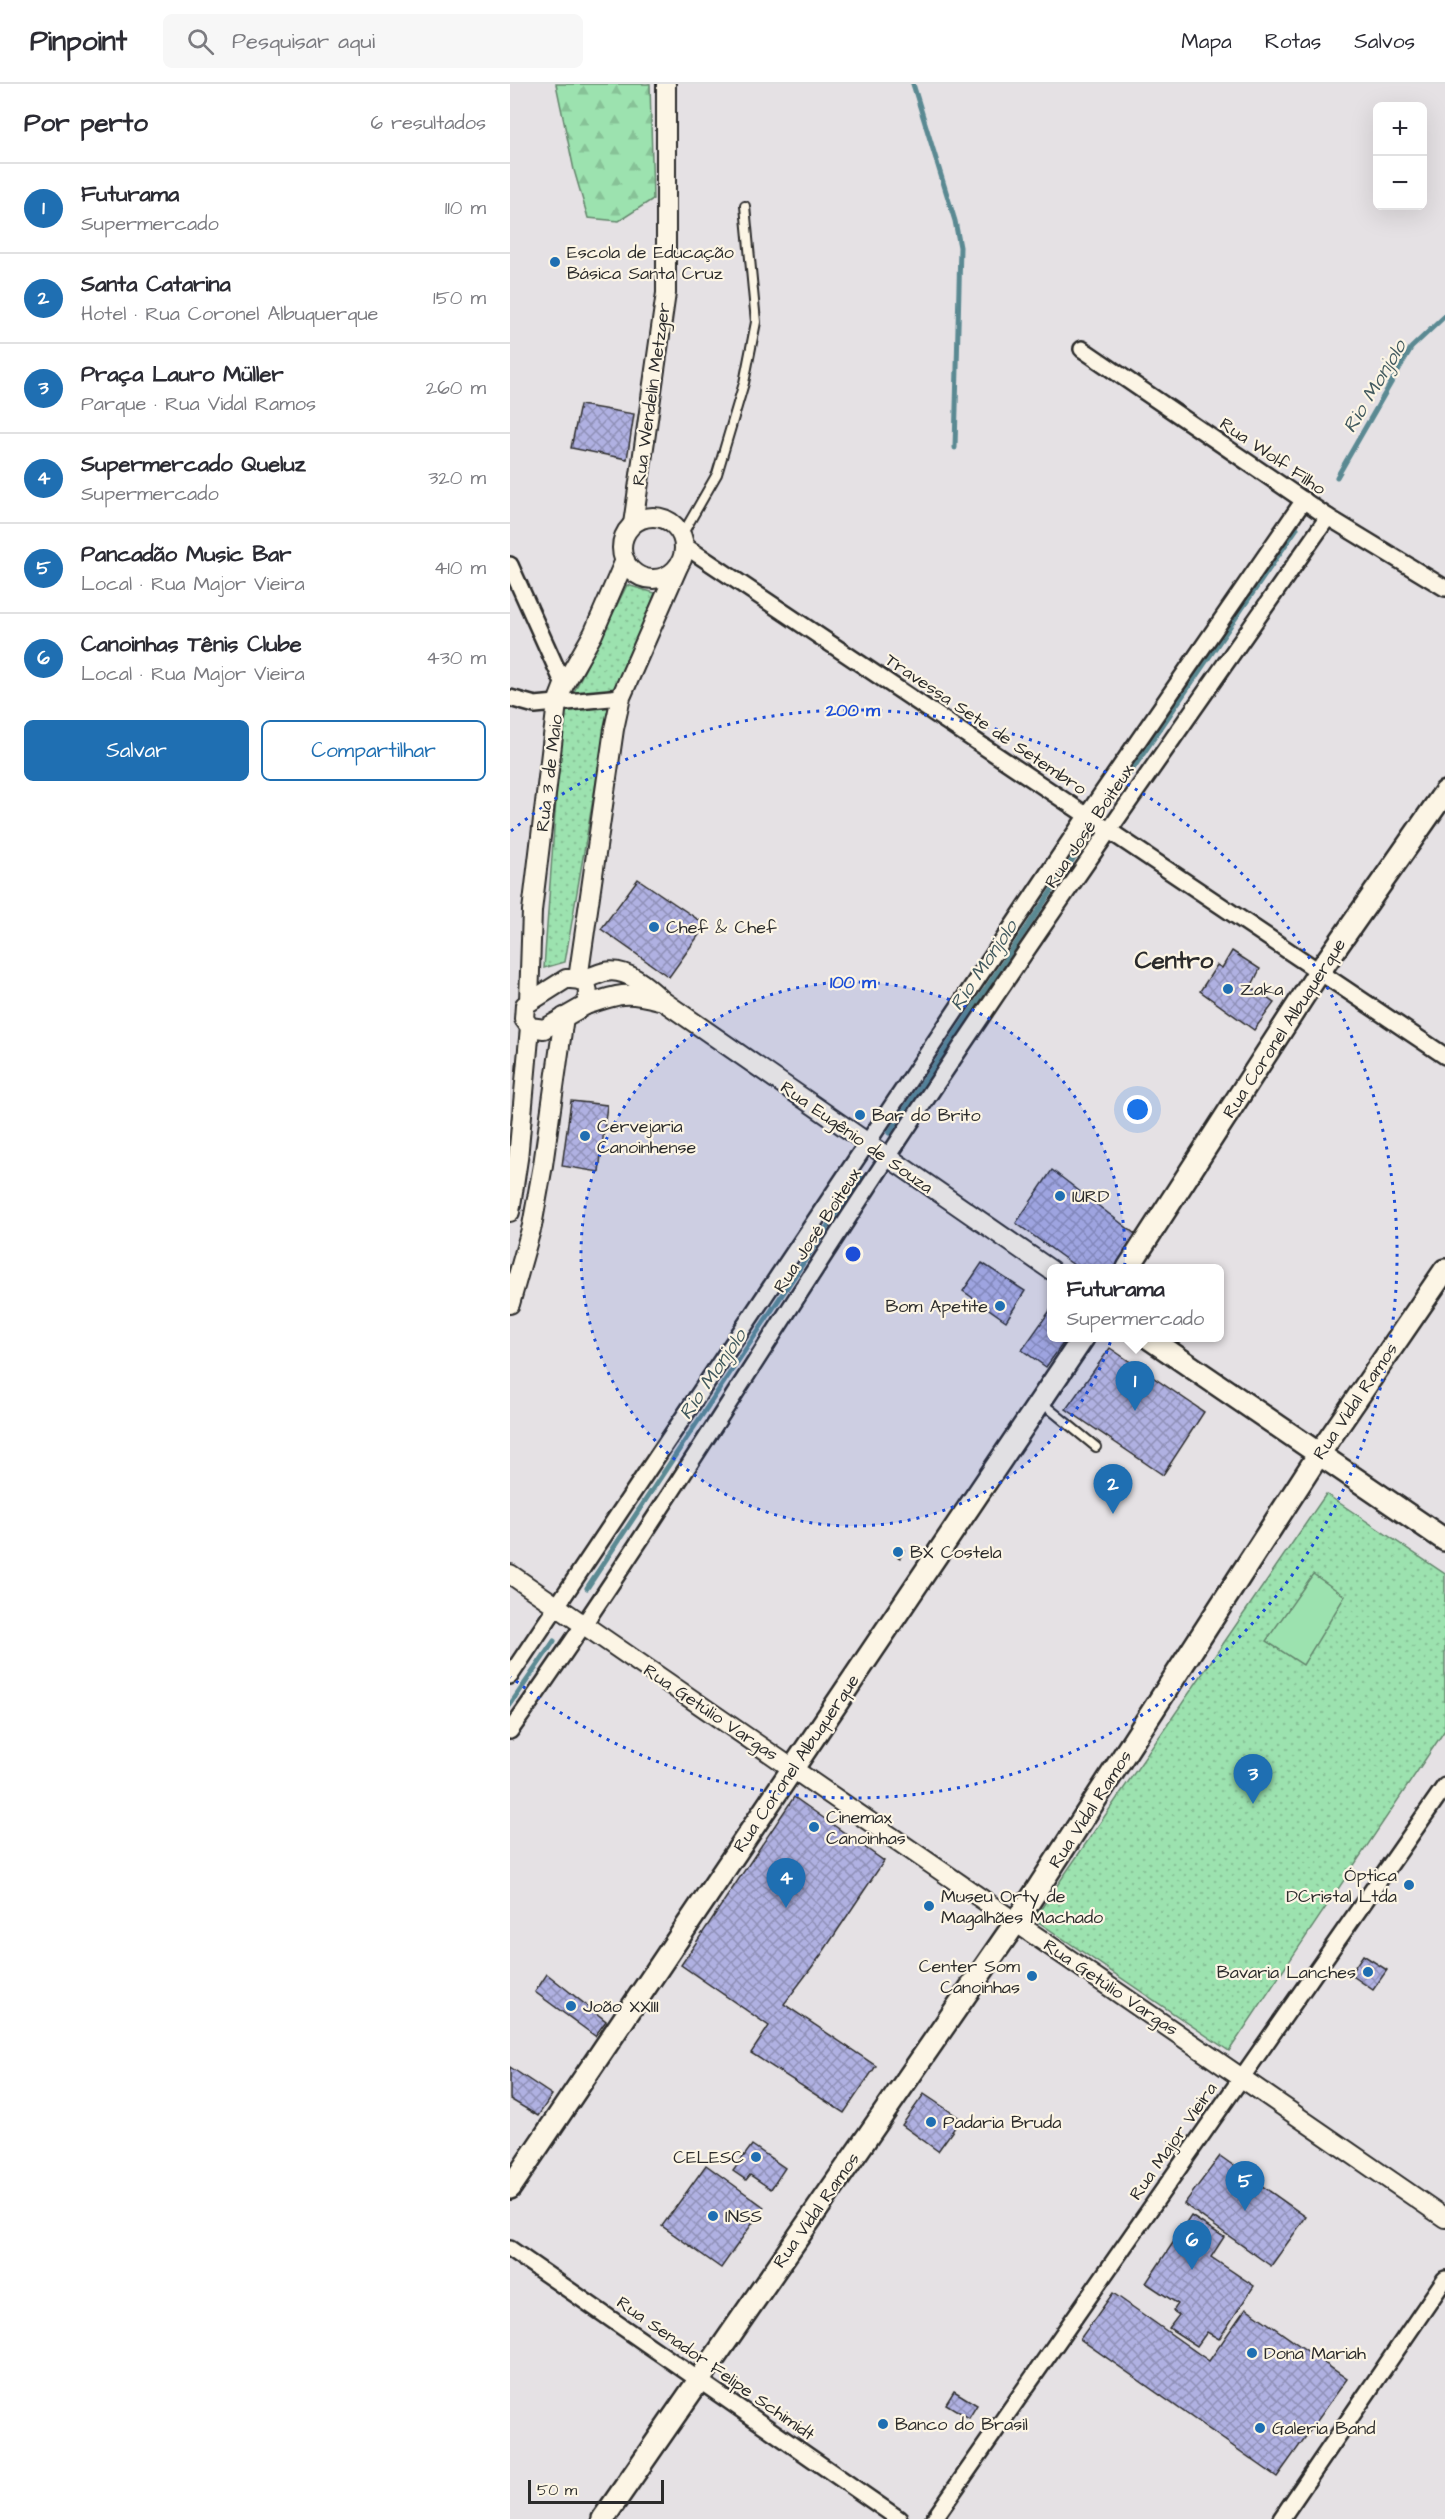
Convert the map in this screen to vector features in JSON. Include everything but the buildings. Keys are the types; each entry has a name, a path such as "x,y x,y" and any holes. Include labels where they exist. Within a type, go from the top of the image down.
{"main road":[{"name":"Rua Coronel Albuquerque","path":"1131,1264 1319,972 1445,792"},
{"name":"Rua Vidal Ramos","path":"603,2519 1016,1922 1319,1454 1445,1270"},
{"name":"Rua Coronel Albuquerque","path":"510,2188 1080,1342"},
{"path":"1155,1342 1445,1540"}],"street":[{"name":"Rua Wendelin Metzger","path":"633,524 666,293 666,84"},
{"name":"Rua Wolf Filho","path":"1082,350 1328,517 1445,588"},
{"name":"Rua José Boiteux","path":"510,1676 1087,815 1304,500"},
{"name":"Rua José Boiteux","path":"510,1731 584,1626 887,1158 1109,830 1328,517"},
{"path":"586,1005 589,993 586,985 580,980 614,729 621,697 684,557 683,540 675,526 666,519 643,518 633,524 625,535 622,547 625,560 632,571 643,577 656,579 668,575 678,567"},
{"name":"Travessa Sete de Setembro","path":"683,540 1445,1056"},
{"name":"Rua 3 de Maio","path":"522,1021 529,1001 532,911 558,703 564,685 593,634 625,560"},
{"path":"510,565 564,685"},
{"path":"510,698 535,705 621,697"},
{"name":"Rua Eugênio de Souza","path":"529,1001 566,979 580,980 607,971 629,976 645,984 663,1001 866,1144 1047,1267"},
{"name":"Rua Eugênio de Souza","path":"522,1021 544,1029 586,1005 610,997 634,993 663,1001"},
{"path":"510,1304 532,1226 564,1017"},
{"path":"510,1212 523,1105 522,1021"},
{"path":"523,1105 552,1107"},
{"name":"Rua Getúlio Vargas","path":"510,1574 1445,2218"},
{"name":"Rua Major Vieira","path":"934,2519 1445,1786"},
{"name":"Rua Senador Felipe Schimidt","path":"510,2249 899,2519"},
{"path":"1281,2519 1445,2280"}],"lane":[{"path":"683,540 717,474 744,383 756,322 745,206"},
{"path":"1040,1401 1096,1447"}],"green space":[{"path":"556,84 650,84 653,199 619,221 588,218 574,170"},
{"path":"627,585 655,593 603,741 565,962 544,968 562,716"},
{"path":"1326,1494 1445,1574 1445,1730 1229,2051 1034,1919"},
{"path":"1313,1574 1345,1596 1303,1665 1266,1641"}],"waterway":[{"path":"913,84 955,221 960,247 955,448"},
{"name":"Rio Monjolo","path":"1337,477 1411,348 1445,316"},
{"name":"Rio Monjolo","path":"1111,801 1297,528"},
{"name":"Rio Monjolo","path":"889,1133 1083,844"},
{"name":"Rio Monjolo","path":"587,1588 861,1176"},
{"name":"Rio Monjolo","path":"510,1705 554,1641"}],"place":[{"name":"Escola de Educação Básica Santa Cruz","path":"555,262"},
{"name":"Chef & Chef","path":"654,927"},
{"name":"Zaka","path":"1228,989"},
{"name":"Bar do Brito","path":"860,1115"},
{"name":"Cervejaria Canoinhense","path":"585,1136"},
{"name":"IURD","path":"1060,1196"},
{"name":"Bom Apetite","path":"1000,1306"},
{"name":"Futurama","path":"1135,1411"},
{"name":"Santa Catarina","path":"1113,1514"},
{"name":"BX Costela","path":"898,1552"},
{"name":"Praça Lauro Müller","path":"1253,1804"},
{"name":"Cinemax Canoinhas","path":"814,1827"},
{"name":"Óptica DCristal Ltda","path":"1409,1885"},
{"name":"Museu Orty de Magalhães Machado","path":"929,1906"},
{"name":"Supermercado Queluz","path":"786,1908"},
{"name":"Bavaria Lanches","path":"1368,1972"},
{"name":"Center Som Canoinhas","path":"1032,1976"},
{"name":"João XXIII","path":"571,2006"},
{"name":"Padaria Bruda","path":"931,2122"},
{"name":"CELESC","path":"756,2157"},
{"name":"Pancadão Music Bar","path":"1245,2211"},
{"name":"INSS","path":"713,2216"},
{"name":"Canoinhas Tênis Clube","path":"1192,2270"},
{"name":"Dona Mariah","path":"1252,2353"},
{"name":"Banco do Brasil","path":"883,2424"},
{"name":"Galeria Band","path":"1260,2428"}],"district":[{"name":"Centro","path":"1174,960"}]}
